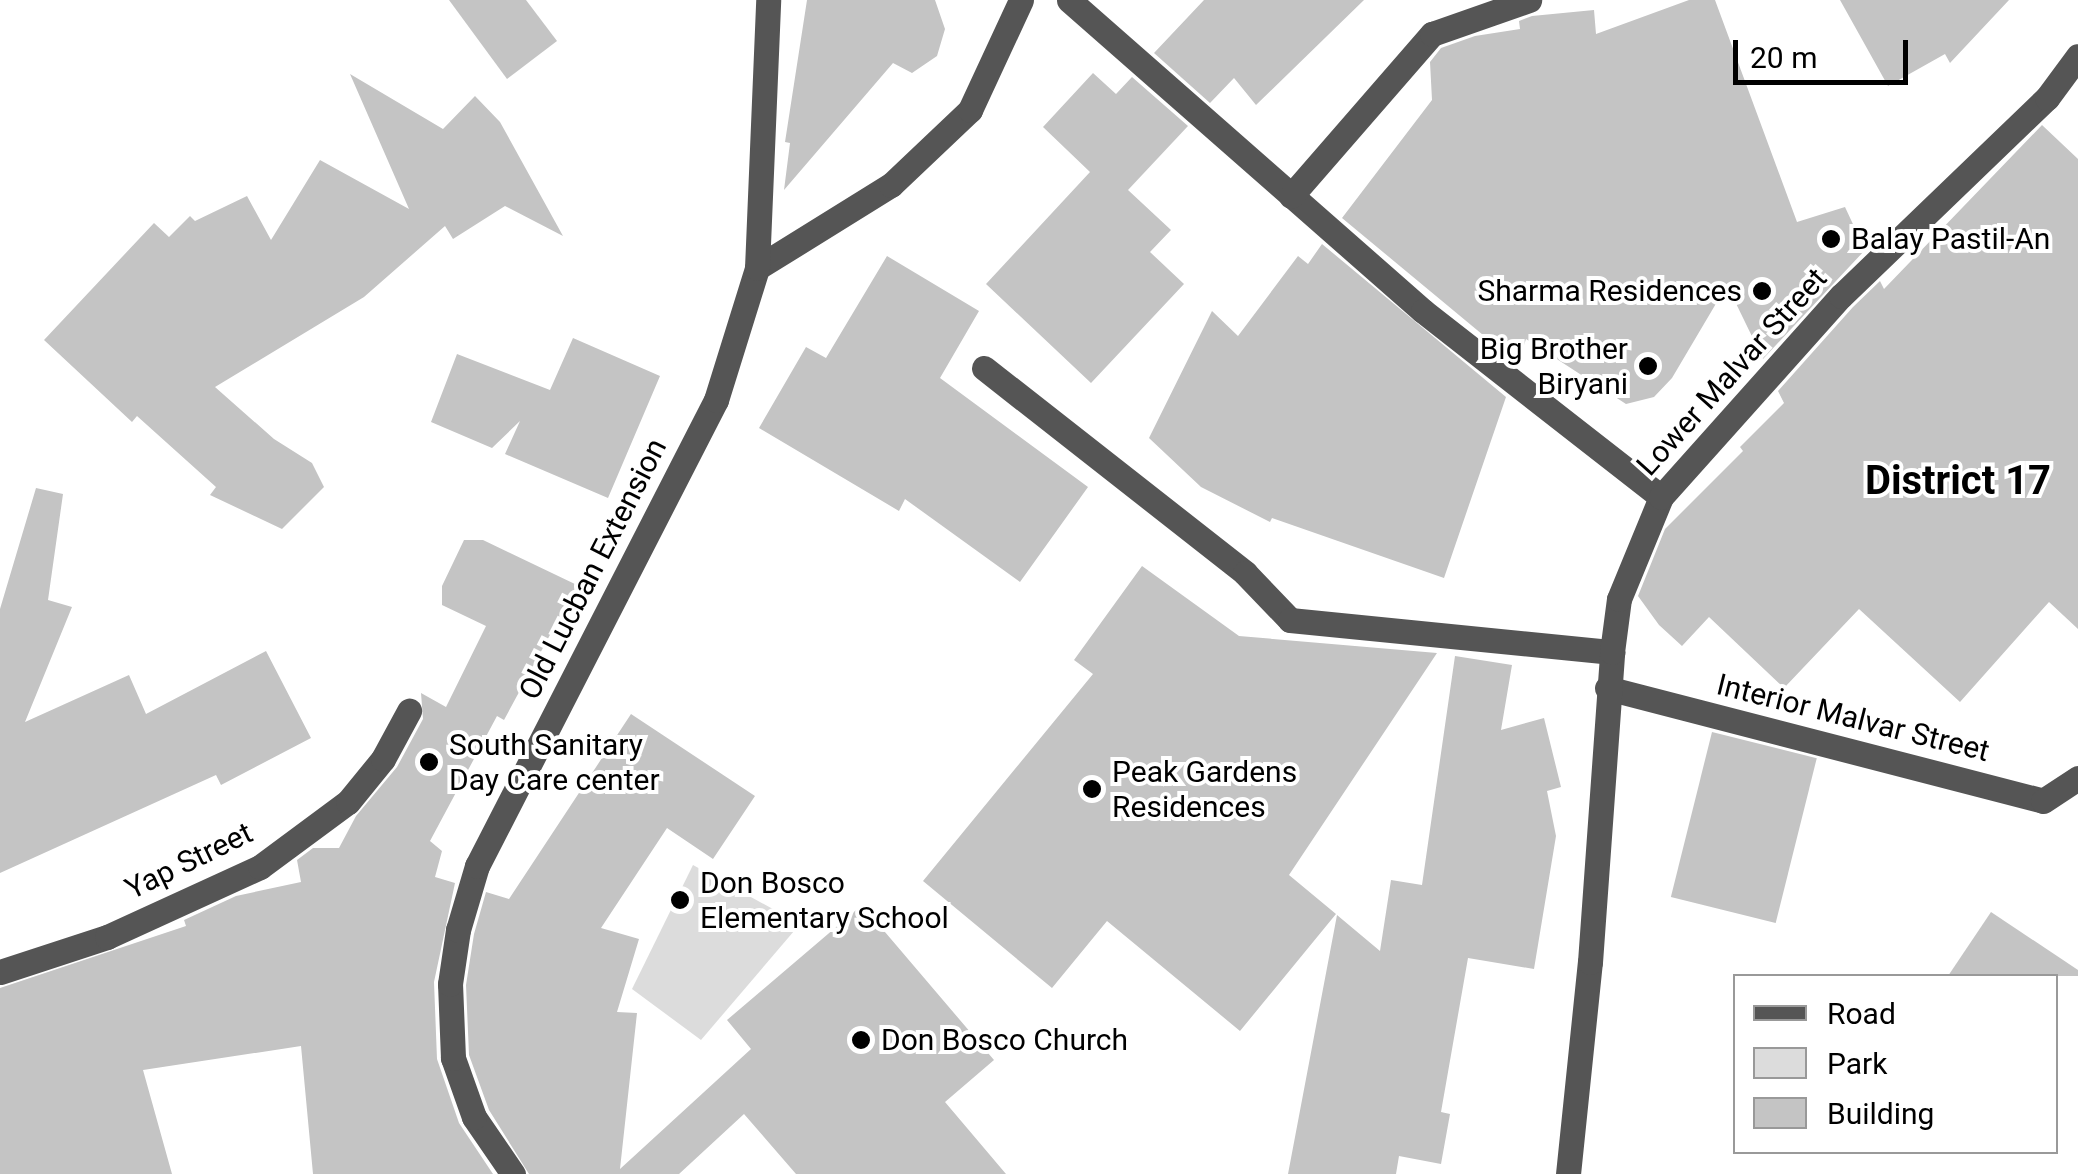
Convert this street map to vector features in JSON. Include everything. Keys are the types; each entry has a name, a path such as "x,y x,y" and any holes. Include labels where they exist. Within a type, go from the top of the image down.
{"street":[{"name":"Old Lucban Extension","path":"513,1174 474,1118 453,1058 450,984 458,930 477,866 716,400 757,268 768,0"},
{"path":"757,268 891,185 970,110 1021,0"},
{"path":"1069,0 1423,311 1661,498"},
{"path":"1292,196 1432,34 1529,0"},
{"name":"Lower Malvar Street","path":"1568,1174 1590,962 1607,688 1619,599 1661,498 1841,296 2047,98 2078,56"},
{"path":"984,368 1245,573 1290,620 1612,652"},
{"name":"Interior Malvar Street","path":"1607,688 2042,801 2078,778"},
{"name":"Yap Street","path":"0,972 107,937 260,866 348,802 383,759 408,711"}],"green space":[{"path":"693,865 800,924 701,1040 632,989"}],"building":[{"path":"449,0 526,0 557,41 507,79"},
{"path":"807,0 935,0 945,29 937,56 912,73 893,63 784,190 790,143 785,142"},
{"path":"1204,0 1364,0 1256,105 1234,78 1210,103 1154,53"},
{"path":"1689,0 1715,0 1797,222 1845,207 1865,250 1763,359 1727,285 1672,378 1654,397 1626,404 1526,339 1518,364 1342,218 1432,100 1430,62 1441,48 1475,36 1520,29 1519,21 1532,16 1594,10 1596,34"},
{"path":"1840,0 2009,0 1950,63 1945,54 1888,86"},
{"path":"1093,73 1116,94 1132,77 1188,126 1128,190 1171,230 1150,252 1184,284 1091,383 986,284 1090,172 1043,127"},
{"path":"350,74 443,129 475,96 500,122 563,236 505,206 453,239 445,226 364,297 215,387 274,439 312,463 324,487 282,529 210,495 216,487 137,416 132,422 44,340 154,223 169,237 190,216 195,221 247,196 271,240 320,160 409,209"},
{"path":"2042,125 2078,159 2078,629 2049,602 1960,702 1859,609 1784,688 1709,617 1682,646 1659,625 1638,596 1665,529 1743,451 1740,447 1784,403 1778,391 1853,307 1880,281 1884,289"},
{"path":"1322,244 1506,397 1444,578 1272,518 1270,522 1201,487 1149,438 1212,311 1238,336 1298,256 1308,264"},
{"path":"887,256 979,311 940,378 1088,487 1020,582 905,499 899,511 759,428 806,347 826,358"},
{"path":"573,338 660,376 608,498 505,454 520,421 492,448 431,422 457,354 550,390"},
{"path":"36,488 63,494 48,600 72,607 25,722 129,675 146,714 266,651 311,738 221,785 216,775 0,873 0,609"},
{"path":"464,540 483,540 577,585 504,720 497,716 430,841 442,851 435,877 455,883 434,982 437,1059 459,1123 493,1174 313,1174 301,1046 143,1070 172,1174 0,1174 0,988 186,926 184,920 236,896 301,882 297,860 313,848 339,848 356,816 397,767 423,719 421,693 446,707 486,626 442,605 442,586"},
{"path":"1142,566 1239,636 1437,653 1289,875 1336,914 1240,1031 1107,921 1052,988 923,881 1093,674 1074,660"},
{"path":"1455,656 1512,665 1501,730 1544,718 1561,787 1547,791 1556,836 1534,969 1468,958 1441,1112 1450,1114 1441,1164 1399,1156 1396,1174 1288,1174 1337,915 1380,951 1391,880 1422,885"},
{"path":"631,714 755,796 713,859 667,828 601,928 639,939 617,1012 637,1013 620,1169 751,1049 727,1020 862,905 994,1060 945,1102 1006,1174 796,1174 744,1114 679,1174 529,1174 489,1110 469,1055 466,985 474,934 486,892 509,899"},
{"path":"1712,732 1817,758 1776,923 1671,897"},
{"path":"1991,912 2078,970 2078,976 1949,974"}],"place":[{"name":"Balay Pastil-An","path":"1831,239"},
{"name":"Sharma Residences","path":"1762,291"},
{"name":"Big Brother Biryani","path":"1648,366"},
{"name":"South Sanitary Day Care center","path":"429,762"},
{"name":"Peak Gardens Residences","path":"1092,789"},
{"name":"Don Bosco Elementary School","path":"680,900"},
{"name":"Don Bosco Church","path":"861,1040"}],"district":[{"name":"District 17","path":"1958,481"}]}
